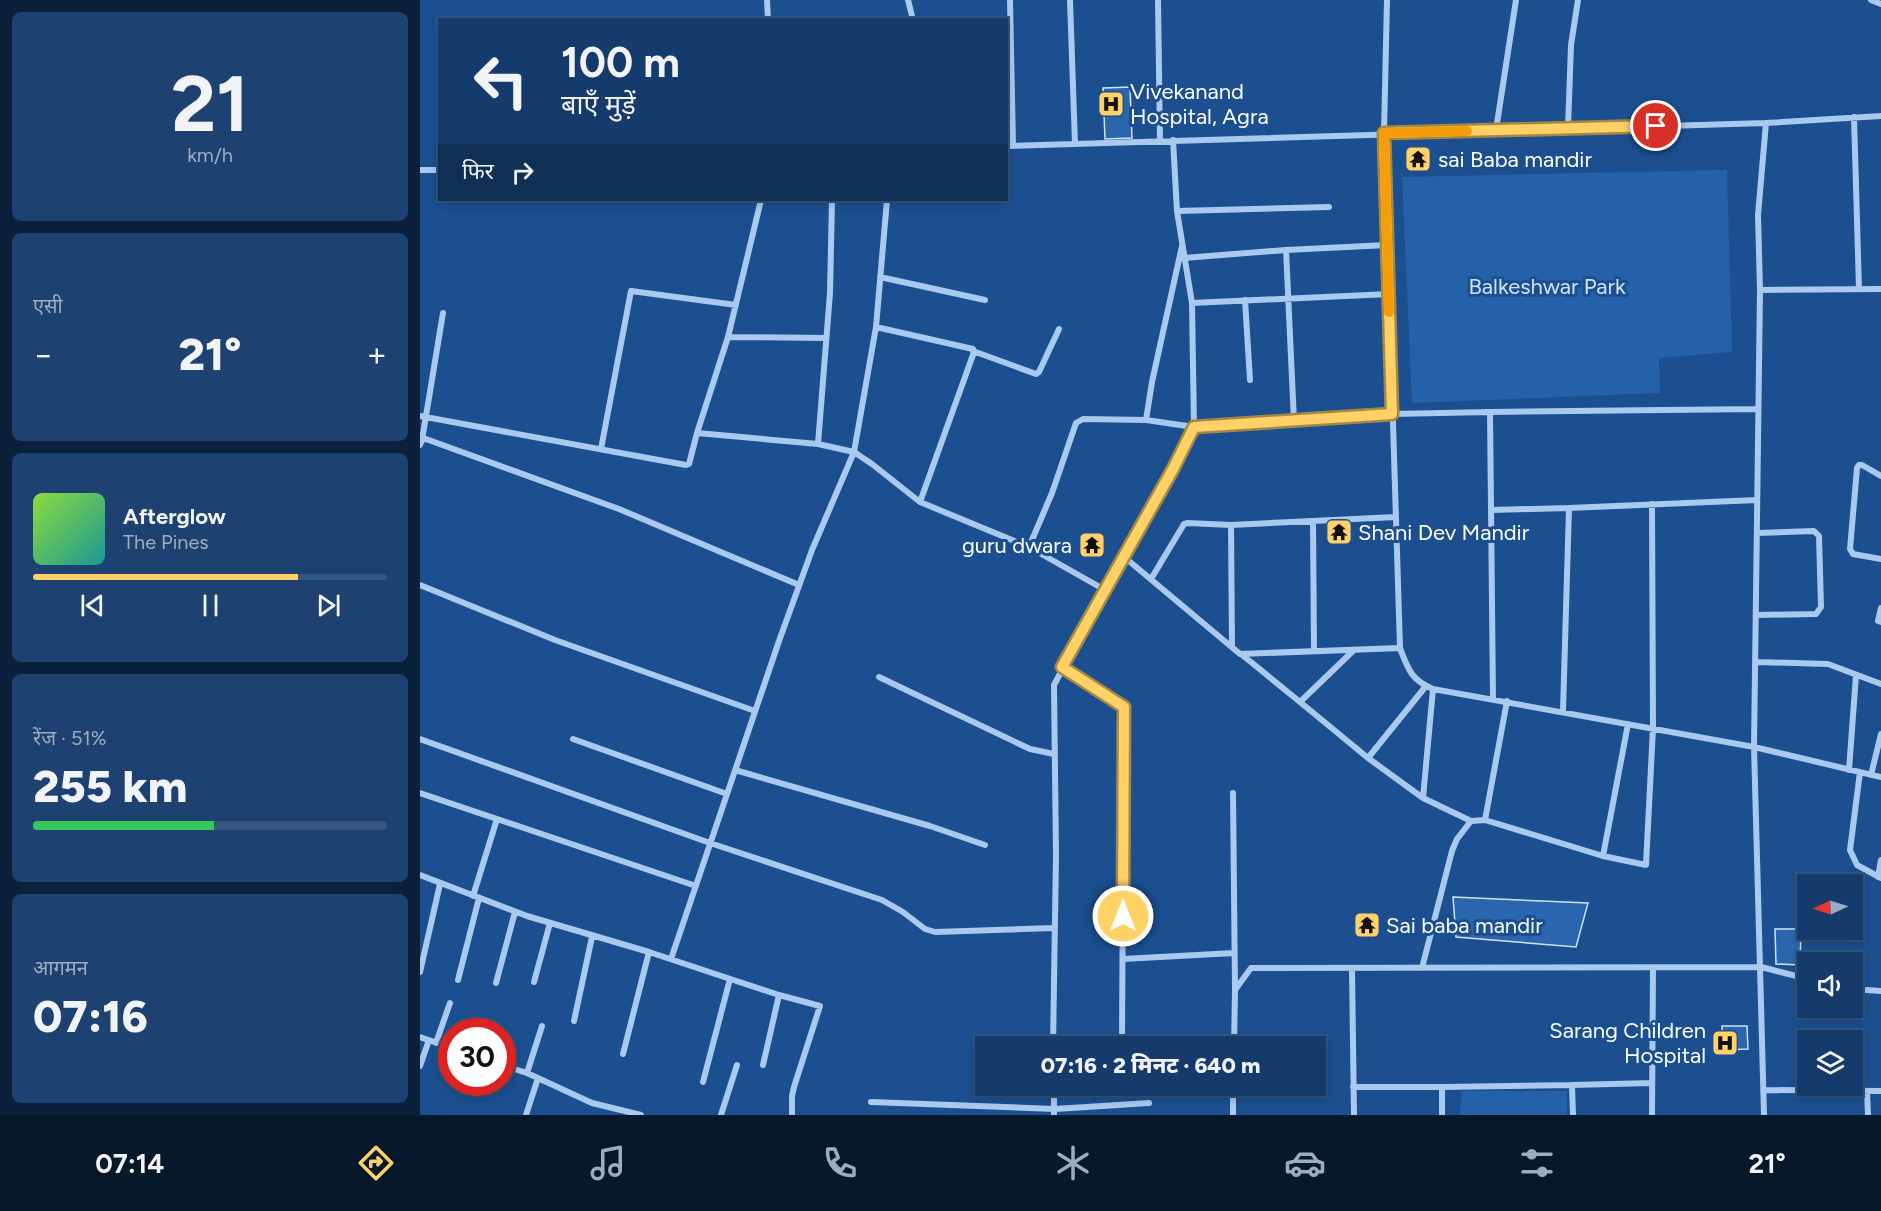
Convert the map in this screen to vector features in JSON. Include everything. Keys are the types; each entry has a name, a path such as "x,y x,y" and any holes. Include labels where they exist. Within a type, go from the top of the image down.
{"street":[{"path":"767,0 768,18"},
{"path":"908,0 912,18"},
{"path":"1010,0 1010,146 1766,123 1881,116"},
{"path":"1070,0 1075,144"},
{"path":"1158,0 1160,141"},
{"path":"1387,0 1384,133 1392,414 1400,648 1409,672 1430,688 1754,747 1881,777"},
{"path":"1496,130 1516,0"},
{"path":"1568,128 1571,45 1578,0"},
{"path":"1870,0 1881,4"},
{"path":"1854,117 1858,289"},
{"path":"1764,1115 1754,747 1760,290 1758,215 1766,123"},
{"path":"1053,1036 1056,855 1053,690 1055,681 1194,427 1192,303 1177,211 1173,140"},
{"path":"420,170 438,170"},
{"path":"423,417 688,464 728,337 761,201"},
{"path":"818,444 831,269 832,201"},
{"path":"671,959 800,585 854,452 876,327 887,201"},
{"path":"1177,211 1329,207"},
{"path":"1185,258 1387,245"},
{"path":"1146,420 1152,382 1182,246"},
{"path":"1286,250 1294,421"},
{"path":"880,277 985,300"},
{"path":"1760,290 1881,289"},
{"path":"601,449 631,291 736,305"},
{"path":"1192,303 1389,294"},
{"path":"1245,300 1250,380"},
{"path":"443,313 423,417 421,442 619,509 800,585"},
{"path":"876,327 973,351 1036,374 1059,329"},
{"path":"728,337 826,338"},
{"path":"920,502 974,356 973,351"},
{"path":"1029,547 1052,493 1076,423 1083,419 1146,420 1194,427 1392,414 1758,409"},
{"path":"1490,412 1493,698"},
{"path":"697,433 818,444 854,452 920,502 1029,547 1105,590"},
{"path":"1881,476 1862,465 1857,468 1850,549 1853,554 1881,559"},
{"path":"1491,510 1757,500"},
{"path":"1123,556 1368,758 1423,798 1471,821 1485,820 1603,856 1646,865 1653,728 1652,504"},
{"path":"1563,711 1569,508"},
{"path":"1151,579 1184,525 1188,523 1231,525 1396,517"},
{"path":"1313,521 1314,651"},
{"path":"1231,525 1232,646"},
{"path":"1756,615 1816,614 1821,607 1819,536 1814,531 1757,533"},
{"path":"420,585 555,640 755,711"},
{"path":"1881,608 1878,621 1881,622"},
{"path":"1240,654 1400,648"},
{"path":"1299,702 1354,650"},
{"path":"1756,662 1828,664 1881,684"},
{"path":"1062,667 1124,707 1122,1036"},
{"path":"1849,770 1856,675"},
{"path":"879,677 1030,749 1054,754"},
{"path":"1368,758 1430,688"},
{"path":"1423,798 1430,688"},
{"path":"1485,820 1507,701"},
{"path":"1603,856 1628,724"},
{"path":"1871,775 1881,734"},
{"path":"420,739 710,843 882,900 925,929 935,932 1053,928"},
{"path":"573,739 727,794"},
{"path":"735,770 930,826 985,845"},
{"path":"1860,772 1850,850 1857,865 1879,878 1881,860"},
{"path":"420,793 696,886"},
{"path":"1233,793 1234,1036"},
{"path":"458,980 476,897 497,819"},
{"path":"1422,968 1452,851 1457,839 1471,821"},
{"path":"420,875 515,912 820,1006 794,1087 792,1115"},
{"path":"420,972 440,884"},
{"path":"496,983 515,912"},
{"path":"534,982 550,923"},
{"path":"574,1021 592,937"},
{"path":"623,1054 649,952"},
{"path":"1122,959 1234,953"},
{"path":"1235,990 1251,968 1761,967 1797,976"},
{"path":"1353,968 1354,1115"},
{"path":"1652,1115 1653,968"},
{"path":"703,1082 730,979"},
{"path":"1863,990 1881,991"},
{"path":"763,1065 779,995"},
{"path":"420,1066 450,1003"},
{"path":"527,1073 542,1026"},
{"path":"420,1036 438,1043"},
{"path":"721,1115 737,1065"},
{"path":"516,1069 592,1103 628,1114 641,1115"},
{"path":"526,1115 538,1078"},
{"path":"1353,1087 1652,1083"},
{"path":"1572,1085 1573,1115"},
{"path":"1442,1087 1442,1115"},
{"path":"1764,1089 1881,1091"},
{"path":"1867,1091 1868,1115"},
{"path":"1054,1096 1054,1112"},
{"path":"1233,1096 1233,1115"},
{"path":"871,1102 1054,1112 1149,1103"}],"green space":[{"name":"Balkeshwar Park","path":"1727,170 1732,352 1659,358 1660,393 1412,403 1402,177"},
{"path":"1462,1091 1567,1091 1567,1115 1460,1115"}],"building":[{"path":"1130,87 1132,138 1105,139 1103,88"},
{"path":"1453,897 1588,903 1576,947 1456,937"},
{"path":"1775,929 1797,929 1797,940 1801,940 1800,952 1797,952 1797,965 1776,964"},
{"path":"1722,1026 1747,1026 1748,1049 1722,1050"}],"slow traffic":[{"path":"1389,312 1384,133 1467,131"}],"place":[{"name":"Vivekanand Hospital, Agra","path":"1111,104"},
{"name":"sai Baba mandir","path":"1418,159"},
{"name":"Shani Dev Mandir","path":"1339,532"},
{"name":"guru dwara","path":"1092,545"},
{"name":"Sai baba mandir","path":"1367,925"},
{"name":"Sarang Children Hospital","path":"1725,1043"}],"route":[{"path":"1123,916 1124,707 1062,667 1173,469 1194,427 1392,414 1384,133 1656,126"}]}
